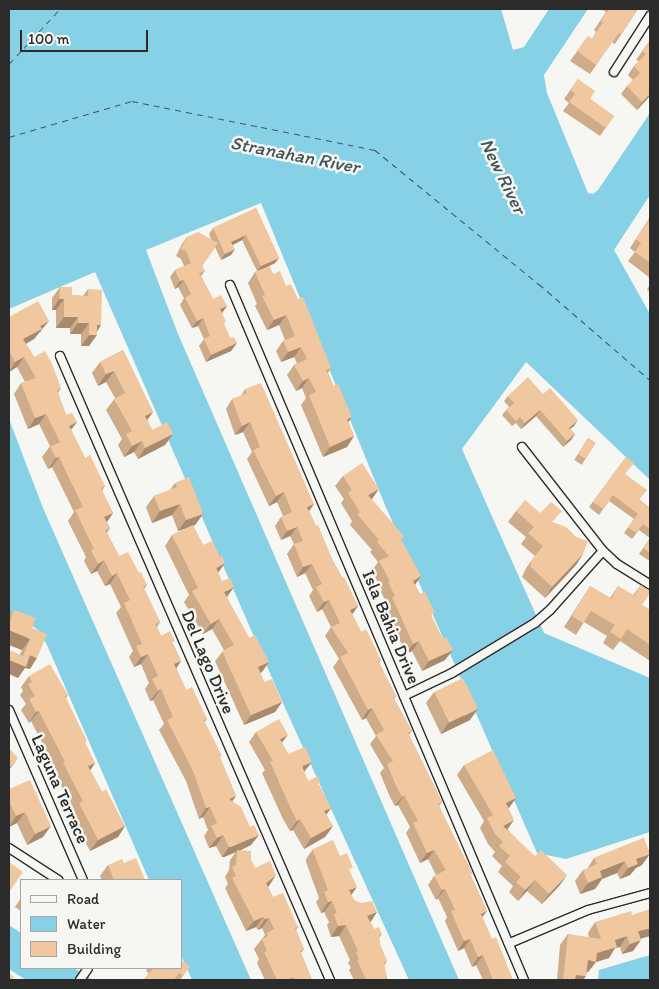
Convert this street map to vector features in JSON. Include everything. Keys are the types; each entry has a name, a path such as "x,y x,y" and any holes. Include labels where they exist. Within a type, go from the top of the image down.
{"street":[{"path":"614,72 650,16"},
{"name":"Isla Bahia Drive","path":"230,285 510,943 524,980"},
{"name":"Del Lago Drive","path":"60,356 330,980"},
{"path":"522,447 602,551 617,564 650,584"},
{"path":"404,696 452,673 535,624 550,610 602,551"},
{"name":"Laguna Terrace","path":"9,710 83,879"},
{"path":"9,848 56,879"},
{"path":"510,943 588,910 650,893"},
{"path":"80,980 87,969"}],"water":[{"path":"9,9 501,9 513,50 524,47 549,9 588,9 544,75 547,93 588,193 593,194 598,190 650,113 650,195 614,250 650,314 650,480 526,362 462,449 544,633 650,678 650,832 566,859 537,853 385,505 261,203 146,250 178,334 459,980 409,980 286,710 95,272 9,309"},
{"path":"9,419 43,508 251,980 192,980 182,957 182,879 149,879 47,645 38,630 18,616 9,618"},
{"path":"9,925 20,932 20,969 76,969 93,980 26,980 9,969"},
{"path":"650,955 650,980 598,980 599,970"}],"building":[{"path":"609,9 638,9 596,65 577,51 588,36 592,39"},
{"path":"650,40 650,94 642,102 627,86 640,73 634,66 646,54 642,51"},
{"path":"578,79 595,91 590,99 614,116 606,128 569,102 575,94 570,90"},
{"path":"256,208 279,258 261,266 246,235 231,242 235,249 225,254 213,228"},
{"path":"650,218 650,263 635,252 641,243 636,239"},
{"path":"198,232 218,243 202,266 205,271 199,273 213,299 221,295 227,306 220,309 230,338 234,337 237,343 211,355 204,339 210,336 203,318 197,321 185,298 191,294 184,280 180,281 175,270 191,263 186,251 181,249 187,237"},
{"path":"269,266 273,274 280,271 286,286 291,284 298,299 303,297 331,368 326,370 333,386 338,384 352,417 347,419 354,436 330,447 309,395 316,392 309,378 303,381 294,365 307,359 301,347 288,352 283,341 295,336 286,315 274,320 262,296 265,295 255,272"},
{"path":"60,287 72,287 72,295 88,296 88,289 102,290 101,325 97,325 97,335 89,335 89,323 78,323 78,317 64,317 64,299 59,299"},
{"path":"38,301 49,321 40,326 42,329 23,339 34,357 45,351 52,364 61,388 57,390 66,415 72,413 77,422 69,426 85,458 90,455 105,486 101,488 113,513 104,517 110,528 105,530 119,556 128,552 139,573 141,572 147,585 143,586 160,622 155,624 161,636 170,631 175,641 172,643 181,661 174,664 186,690 192,687 207,719 204,720 222,756 220,757 236,796 229,799 241,807 250,827 254,825 259,835 231,847 229,847 223,835 217,838 211,826 217,823 210,807 206,808 193,771 167,720 173,717 161,689 158,691 152,679 158,676 148,654 141,657 136,646 142,644 124,603 130,600 117,573 112,576 104,560 98,564 91,550 94,549 75,510 83,507 59,457 56,458 50,447 60,442 46,414 35,418 21,383 36,378 24,357 15,362 9,351 9,317"},
{"path":"123,350 153,412 145,416 152,430 167,422 173,434 145,448 142,441 132,446 126,434 132,431 114,399 125,393 114,371 106,374 100,362"},
{"path":"528,377 543,394 550,388 578,420 569,428 575,434 567,441 540,410 525,423 520,417 516,421 506,410 514,403 508,396"},
{"path":"261,383 314,504 307,507 316,526 318,525 333,561 342,578 344,577 358,606 350,610 361,632 366,629 381,660 378,662 396,696 393,698 412,731 408,733 442,802 438,804 473,874 470,875 487,911 481,914 492,939 496,937 513,980 493,980 483,955 478,957 470,939 464,941 451,911 455,910 445,889 442,890 434,876 446,870 434,850 427,853 413,823 418,821 404,795 402,797 397,788 387,764 393,761 376,735 384,730 372,708 368,710 340,657 348,653 331,627 340,623 329,600 324,602 316,587 322,584 312,564 303,567 294,544 303,541 297,527 287,531 281,517 292,512 284,492 276,496 253,450 260,447 250,422 242,426 232,399 247,393 245,389"},
{"path":"588,438 596,443 586,459 578,454"},
{"path":"626,457 634,463 625,474 647,490 639,500 650,508 650,529 643,524 636,533 628,527 638,514 613,495 603,509 593,502"},
{"path":"362,463 379,489 368,495 404,536 401,539 421,576 413,581 419,594 425,592 435,613 431,615 443,639 446,637 453,650 429,661 419,641 413,644 392,597 395,596 388,582 390,581 379,561 389,556 377,542 379,540 357,514 360,512 348,493 352,490 343,476"},
{"path":"189,477 203,514 186,520 180,504 160,511 154,496 177,487 175,483"},
{"path":"525,500 540,513 551,502 562,511 552,522 566,527 576,537 588,541 583,554 552,587 530,566 533,558 543,546 528,533 534,527 516,511"},
{"path":"193,525 203,545 212,541 220,557 222,555 225,563 216,568 222,581 230,578 234,587 224,592 249,638 255,635 269,662 258,667 264,682 272,679 282,702 251,715 222,651 234,645 219,619 211,624 192,591 198,588 172,535"},
{"path":"650,538 650,553 643,548"},
{"path":"641,585 650,591 642,605 650,610 650,645 627,629 621,639 610,632 615,625 591,611 583,623 572,616 590,586 611,599 618,586 634,596"},
{"path":"14,610 36,618 32,628 47,634 37,658 30,655 26,667 9,660 9,650 23,656 30,639 9,630"},
{"path":"50,664 68,695 65,696 87,741 85,742 95,763 88,766 102,792 106,789 125,826 98,840 79,803 83,801 63,763 65,762 39,711 36,712 29,699 35,696 28,684 32,682 29,676"},
{"path":"463,678 478,709 449,723 434,692"},
{"path":"279,719 288,735 280,739 288,754 305,747 312,762 302,766 308,781 318,776 320,782 318,784 331,808 324,811 333,826 311,838 300,819 297,821 270,762 273,761 256,732"},
{"path":"9,748 18,758 9,768"},
{"path":"493,750 516,798 506,803 514,820 503,826 535,856 541,850 567,875 549,894 535,880 525,890 516,882 521,877 505,862 510,856 499,846 503,842 495,834 487,818 493,815 464,765"},
{"path":"30,780 51,826 35,834 25,812 16,816 9,801 9,789"},
{"path":"644,838 650,854 636,859 638,864 628,868 625,861 600,871 602,877 588,883 583,870 597,864 594,858"},
{"path":"333,840 340,856 347,853 353,868 349,869 357,887 349,890 354,900 361,903 372,901 377,912 367,916 374,929 379,927 382,934 379,935 380,945 387,961 384,963 387,978 382,980 366,980 357,960 359,959 356,952 358,951 346,925 338,926 334,914 337,913 332,901 328,902 324,892 328,890 313,849"},
{"path":"237,850 251,851 251,860 255,868 270,861 276,875 266,883 273,897 283,893 298,927 295,928 304,949 300,951 312,980 295,980 294,977 286,980 277,980 264,952 267,951 262,939 268,936 267,933 274,929 269,918 265,919 263,917 254,921 232,878 236,876 232,867 236,865"},
{"path":"136,858 145,879 114,879 108,865 122,859 124,863"},
{"path":"9,862 23,872 9,892"},
{"path":"650,909 650,928 638,931 641,940 630,944 627,936 615,940 617,947 597,953 596,962 588,960 586,976 576,975 575,980 563,980 568,934 601,939 595,922 631,911 632,915"},
{"path":"182,961 190,966 183,976 179,973 174,980 145,980 152,969 182,969"},
{"path":"9,973 14,977 12,980 9,980"}],"ferry route":[{"path":"9,64 60,9"},
{"path":"9,137 132,101 375,150 539,284 650,380"}],"water label":[{"name":"Stranahan River","path":"295,155"},
{"name":"New River","path":"503,176"}]}
